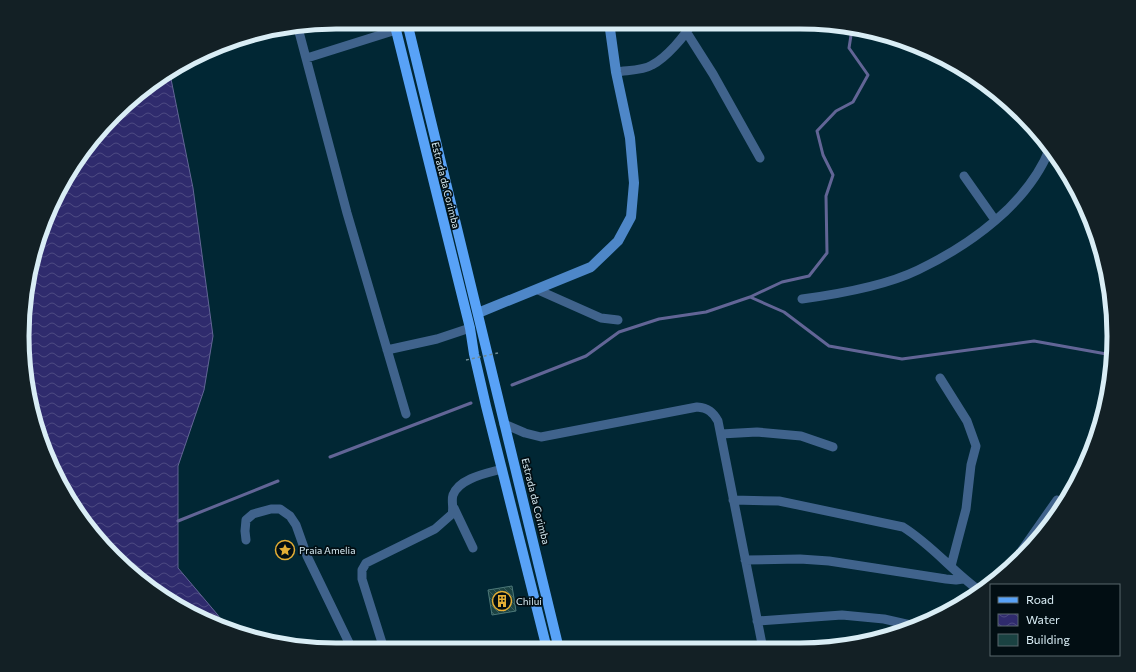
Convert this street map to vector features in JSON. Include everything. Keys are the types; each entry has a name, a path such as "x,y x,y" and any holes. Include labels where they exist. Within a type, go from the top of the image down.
{"main road":[{"name":"Estrada da Corimba","path":"396,29 470,328 472,359 502,468 546,643"},
{"name":"Estrada da Corimba","path":"410,29 558,643"}],"street":[{"path":"307,58 387,29"},
{"path":"478,313 538,290 591,267 618,241 631,217 634,183 630,138 616,72 610,29"},
{"path":"616,72 644,68 652,65 687,33 689,29"},
{"path":"299,32 347,213 406,414"},
{"path":"687,33 713,74 760,158"},
{"path":"802,299 849,291 917,271 955,249 995,220 1015,202 1030,184 1047,153"},
{"path":"964,176 995,220"},
{"path":"538,290 601,318 618,320"},
{"path":"388,350 437,339 470,328"},
{"path":"940,378 967,421 976,446 971,466 966,509 951,566"},
{"path":"504,424 541,437 697,407 707,408 714,414 718,421 762,643"},
{"path":"721,434 757,432 801,436 833,447"},
{"path":"473,548 454,508 453,496 456,490 464,484 502,468"},
{"path":"733,500 779,501 903,527 919,538 951,566 963,579 976,588"},
{"path":"1029,540 1057,500"},
{"path":"382,643 362,579 362,570 366,563 435,529 452,514 454,508"},
{"path":"246,540 246,520 254,514 271,509 280,509 290,516 296,525 307,556 349,643"},
{"path":"745,560 829,560 946,579 963,579"},
{"path":"757,621 842,615 884,619 907,624"}],"path":[{"path":"472,359 498,353"}],"water":[{"path":"171,77 193,188 213,336 204,390 178,466 178,568 223,621 182,602 149,580 119,553 92,523 70,490 45,435 35,396 30,356 30,316 39,257 52,219 70,182 92,149 119,119 149,92"}],"building":[{"name":"Chilui","path":"512,586 516,611 492,615 488,590"}],"waterway":[{"path":"750,297 782,282 809,276 827,253 826,196 833,175 823,155 817,131 836,111 853,102 868,75 849,48 851,34"},
{"path":"512,385 586,356 619,332 659,319 706,312 750,297 784,312 829,346 902,359 1034,341 1106,354"},
{"path":"330,457 471,403"},
{"path":"178,521 278,481"}],"place":[{"name":"Praia Amelia","path":"285,550"},
{"name":"Chilui","path":"502,601"}]}
